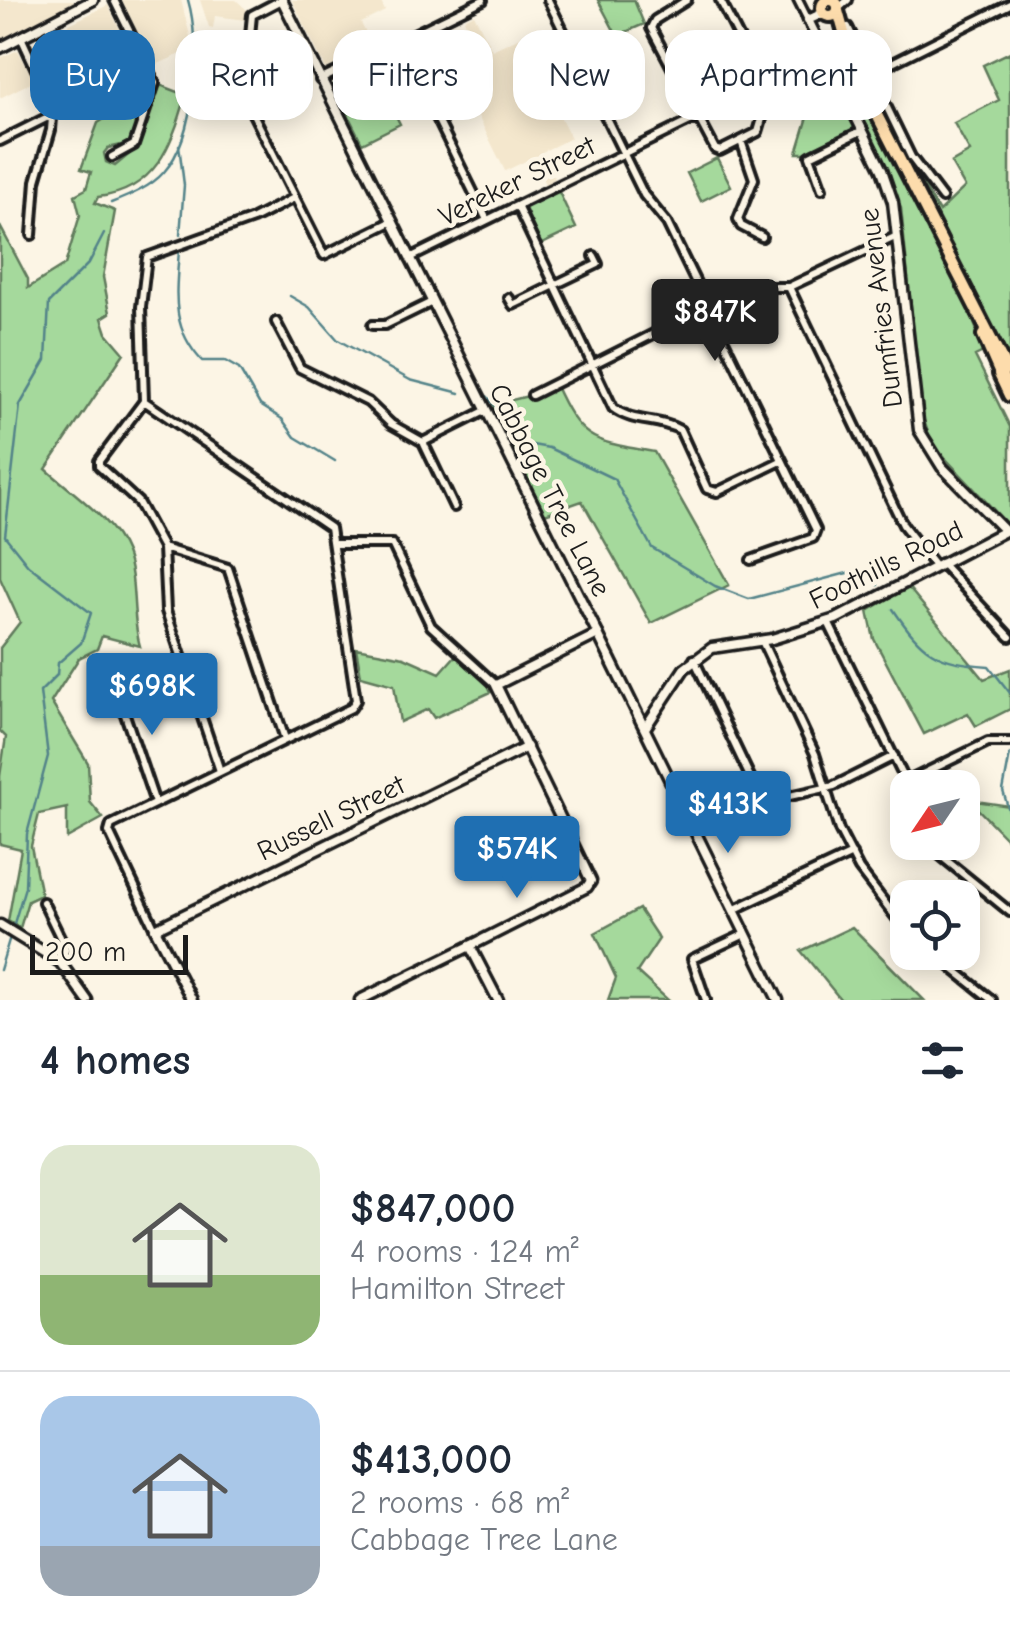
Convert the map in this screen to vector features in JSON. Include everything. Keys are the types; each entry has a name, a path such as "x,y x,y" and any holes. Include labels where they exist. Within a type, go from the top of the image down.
{"highway":[{"path":"1007,374 1010,395"}],"main road":[{"path":"833,5 876,113 1007,374"}],"street":[{"path":"0,48 93,0"},
{"path":"112,157 134,145 155,83 114,0"},
{"path":"282,0 252,15 243,94 294,198 324,255 391,222"},
{"name":"Cabbage Tree Lane","path":"282,0 778,1000"},
{"path":"422,30 483,0"},
{"path":"548,0 644,195 667,223 816,530 813,538 752,560"},
{"path":"665,53 652,28 656,20 688,0"},
{"path":"700,120 715,149 741,141 758,132 769,96 720,0"},
{"name":"Dumfries Avenue","path":"798,0 894,202 919,430 942,467 1007,534"},
{"path":"892,63 1010,4"},
{"path":"808,20 833,5"},
{"path":"21,37 30,59"},
{"path":"320,80 333,74"},
{"path":"892,119 911,158 942,198"},
{"path":"0,141 43,120"},
{"path":"32,235 36,181 52,120"},
{"path":"437,120 487,220"},
{"name":"Vereker Street","path":"409,259 692,120"},
{"path":"822,188 810,156 862,130"},
{"path":"741,141 754,179 738,219 741,226 762,237"},
{"path":"220,771 166,611 163,548 138,502 98,461 144,401 140,307 147,257 253,218 294,198"},
{"path":"517,206 613,408 628,420 659,422 680,430 708,488 717,492 781,461"},
{"path":"532,395 747,287 790,287 898,236"},
{"path":"513,305 600,268 594,256"},
{"path":"790,287 903,525 1010,637"},
{"path":"372,325 385,325 430,303"},
{"path":"276,322 300,368 368,402 390,424 423,442 454,507"},
{"path":"144,401 330,528 355,704 111,825 109,832 192,1000"},
{"path":"423,442 486,411"},
{"name":"Foothills Road","path":"694,659 721,644 762,641 828,622 937,564 1007,534"},
{"path":"334,544 392,544 431,626 496,685 590,876 587,887 360,1000"},
{"path":"163,548 228,568 285,740"},
{"path":"828,622 901,770"},
{"path":"496,685 598,634"},
{"path":"762,641 815,754 852,854 890,908"},
{"path":"645,728 694,659 762,802"},
{"path":"116,684 155,803"},
{"path":"936,770 988,742 1010,742"},
{"name":"Russell Street","path":"155,929 527,748"},
{"path":"694,829 736,808 826,788 894,756"},
{"path":"734,910 852,854"},
{"path":"946,860 1010,912"},
{"path":"43,902 66,949 60,962"},
{"path":"2,926 60,962 86,1000"},
{"path":"706,1000 692,959 746,934"},
{"path":"470,946 498,1000"},
{"path":"954,970 992,1000"}],"shaded area":[{"path":"0,0 78,0 0,40"},
{"path":"122,0 181,0 188,30 175,30 175,56 155,66 155,30 137,30"},
{"path":"200,0 236,0 247,10 246,20 215,16 213,28 209,27"},
{"path":"292,0 380,0 385,11 361,23 364,30 333,30 333,66 326,69 313,43 313,30 307,30"},
{"path":"108,5 120,30 57,30"},
{"path":"474,14 482,30 469,30 464,19"},
{"path":"513,40 513,120 562,120 571,138 542,152 555,179 545,184 532,158 505,171 480,120 493,120 493,50"},
{"path":"18,50 30,73 30,83 0,98 0,58"}],"green space":[{"path":"598,0 634,0 644,24 630,30 614,30"},
{"path":"1010,52 1010,366 899,152 903,151 939,212 965,187 951,163 970,152 954,123 999,100 983,65"},
{"path":"160,85 175,91 175,120 178,120 167,147 147,175 118,193 98,197 95,203 115,211 103,277 110,313 102,318 107,333 124,353 46,469 102,518 120,540 129,564 140,646 102,636 97,649 79,658 51,702 88,763 90,802 103,818 67,838 67,808 39,814 31,846 41,895 28,901 20,928 8,921 21,849 0,844 0,776 6,737 0,731 0,648 20,622 0,578 0,226 28,279 28,288 65,265 80,215 75,195 86,189 91,172 81,169 98,123 137,120 131,143 108,148 104,153 106,162 115,166 138,147 148,120 155,120"},
{"path":"350,120 398,120 400,124 362,143"},
{"path":"807,120 855,120 858,127 808,153 797,153"},
{"path":"860,120 874,120 965,300 985,351 975,356 1010,427 1010,527 932,444 922,415 901,208"},
{"path":"717,158 731,186 701,201 687,173"},
{"path":"558,190 576,228 540,245 525,208"},
{"path":"555,384 573,418 591,436 654,452 729,585 651,623 582,501 545,514 492,405 532,395"},
{"path":"908,587 984,679 1010,669 1010,709 976,726 968,713 924,734 874,639 868,611"},
{"path":"356,648 404,657 440,673 456,655 486,680 491,692 434,718 428,709 400,722 394,685 361,676"},
{"path":"980,802 1010,806 1010,842 980,811"},
{"path":"639,909 659,939 637,972 668,1000 608,1000 616,978 595,933"},
{"path":"852,927 890,970 924,1000 841,1000 801,951"}],"waterway":[{"path":"111,203 159,177 175,156 183,136 195,64 188,0"},
{"path":"179,145 184,185 180,235"},
{"path":"0,970 25,887 27,834 48,756 40,692 57,675 58,663 81,643 91,613 28,565 5,536 20,405 46,360 49,303 89,263 104,234"},
{"path":"179,250 177,309 184,336 192,348 202,361 225,361 239,369 260,405 282,419 295,437 335,461"},
{"path":"290,296 309,307 338,340 410,380 460,393"},
{"path":"487,396 527,444 549,448 614,479 652,548 715,586 749,599 851,572 878,585"},
{"path":"893,609 922,645 955,662 989,666 1010,693"},
{"path":"1010,754 1003,791 1010,814"}]}
